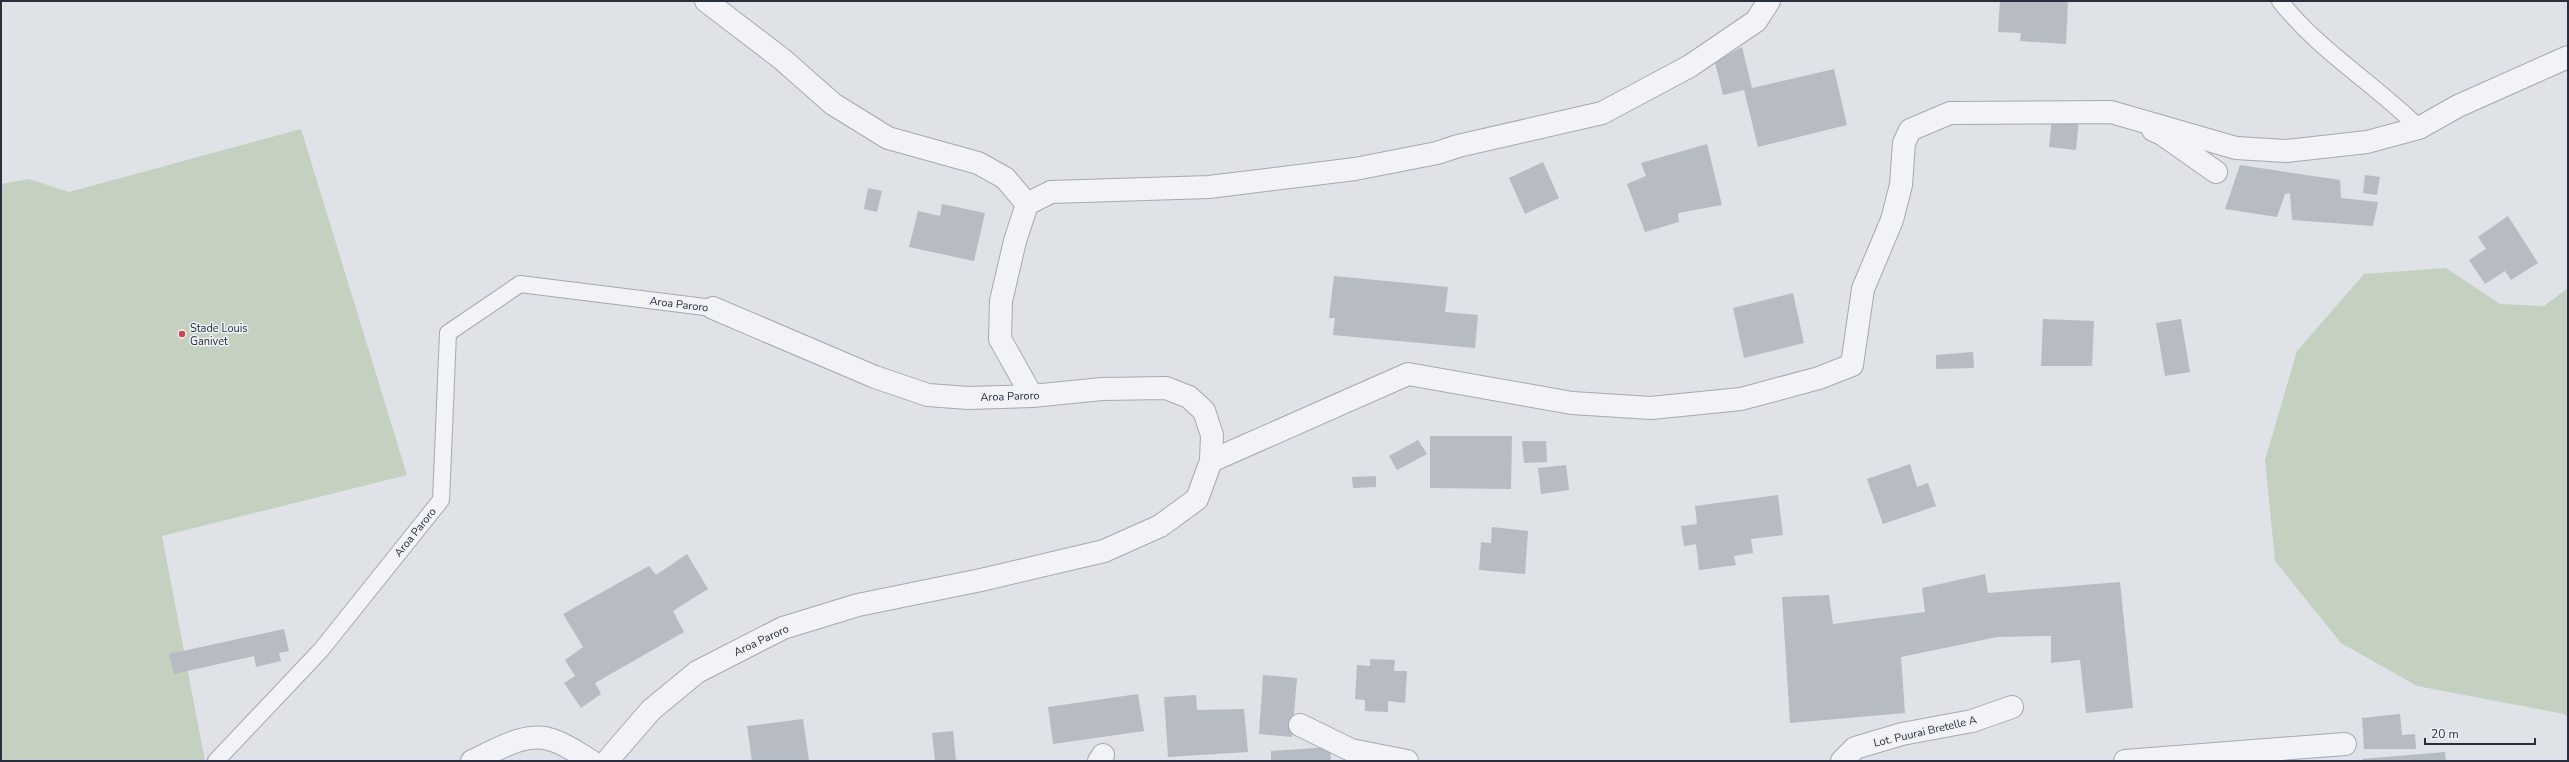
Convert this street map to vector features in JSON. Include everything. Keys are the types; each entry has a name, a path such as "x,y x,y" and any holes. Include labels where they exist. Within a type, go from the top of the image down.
{"street":[{"path":"706,1 782,58 832,104 888,138 978,163 1005,178 1027,204"},
{"path":"1032,396 1000,339 1001,300 1015,241 1027,204 1051,192 1209,187 1355,169 1438,153 1458,146 1602,113 1690,66 1756,21 1769,1"},
{"path":"1211,461 1408,374 1572,403 1651,408 1741,399 1826,376 1852,365 1863,289 1892,220 1901,185 1904,143 1910,130 1950,113 2111,112 2236,148 2286,151 2367,142 2419,128 2458,106 2568,57"},
{"path":"2111,112 2162,134 2216,172"},
{"name":"Aroa Paroro","path":"607,761 650,710 696,672 782,628 858,605 981,580 1104,551 1160,526 1197,499 1211,461 1212,435 1204,411 1189,397 1166,388 1102,389 1032,396 968,398 928,395 875,377 713,308"},
{"name":"Lot. Puurai Bretelle A","path":"1842,761 1854,748 1902,734 1972,721 2012,707"},
{"path":"1300,725 1351,750 1407,761"},
{"path":"472,761 518,741 538,737 552,739 591,761"},
{"path":"2126,761 2344,744"}],"lane":[{"path":"2280,1 2332,53 2396,105 2419,128"},
{"name":"Aroa Paroro","path":"216,761 321,650 441,500 448,333 520,284 713,308"}],"green space":[{"name":"Stade Louis Ganivet","path":"301,129 407,475 162,536 205,761 1,761 1,184 29,179 69,192"},
{"path":"2446,268 2500,304 2544,306 2568,288 2568,718 2564,714 2417,686 2341,643 2275,561 2265,460 2297,351 2364,274"}],"building":[{"path":"2000,1 2068,1 2066,44 2020,41 2021,33 1998,32"},
{"path":"1742,47 1752,88 1834,69 1847,125 1758,147 1744,90 1723,95 1715,62"},
{"path":"2052,117 2079,119 2076,150 2049,147"},
{"path":"1707,144 1722,205 1678,213 1679,222 1645,232 1627,184 1646,176 1641,163"},
{"path":"1543,162 1559,198 1525,214 1509,178"},
{"path":"2240,165 2340,180 2341,198 2378,202 2373,226 2292,220 2290,193 2285,194 2277,217 2225,209"},
{"path":"2365,175 2380,177 2377,195 2363,193"},
{"path":"868,188 882,191 877,212 864,209"},
{"path":"942,204 985,213 974,261 909,247 918,211 940,216"},
{"path":"2508,216 2538,263 2511,280 2505,271 2485,284 2469,260 2486,249 2478,237"},
{"path":"1334,276 1448,287 1445,312 1478,315 1475,348 1333,335 1335,318 1329,318"},
{"path":"1793,293 1804,343 1744,358 1733,308"},
{"path":"2043,319 2094,321 2092,366 2041,366"},
{"path":"2181,319 2190,372 2165,376 2156,323"},
{"path":"1973,352 1974,368 1936,369 1936,355"},
{"path":"1430,436 1512,436 1511,489 1430,488"},
{"path":"1418,440 1427,454 1397,470 1389,456"},
{"path":"1522,441 1546,441 1547,462 1524,463"},
{"path":"1910,464 1917,487 1928,483 1936,506 1883,524 1867,479"},
{"path":"1566,465 1569,490 1541,494 1538,468"},
{"path":"1376,476 1376,487 1353,488 1352,477"},
{"path":"1778,495 1783,535 1751,539 1753,553 1734,556 1736,565 1699,570 1696,544 1684,546 1681,526 1697,524 1695,506"},
{"path":"1492,527 1528,531 1525,574 1479,570 1481,542 1491,543"},
{"path":"687,554 708,589 673,611 684,632 595,683 601,694 581,708 564,683 575,676 565,660 583,647 563,614 649,566 656,575"},
{"path":"1985,574 1988,593 2120,582 2133,708 2086,713 2080,660 2051,663 2051,636 1997,637 1901,657 1905,713 1790,723 1782,597 1829,595 1833,624 1925,612 1922,588"},
{"path":"284,629 289,651 279,653 281,661 256,667 254,656 174,674 169,654"},
{"path":"1370,659 1395,660 1394,671 1407,671 1405,703 1388,701 1388,712 1365,711 1365,700 1355,699 1357,665 1370,666"},
{"path":"1263,675 1297,678 1292,737 1259,734"},
{"path":"1138,694 1144,731 1053,744 1048,707"},
{"path":"1196,695 1197,710 1244,709 1248,752 1168,757 1164,697"},
{"path":"2400,714 2402,735 2415,734 2416,749 2364,749 2362,718"},
{"path":"803,719 809,761 752,761 747,726"},
{"path":"953,731 956,761 935,761 932,733"},
{"path":"1330,747 1331,761 1271,761 1271,751"},
{"path":"2445,752 2446,761 2363,761 2362,759"}],"place":[{"name":"Stade Louis Ganivet","path":"182,334"}]}
